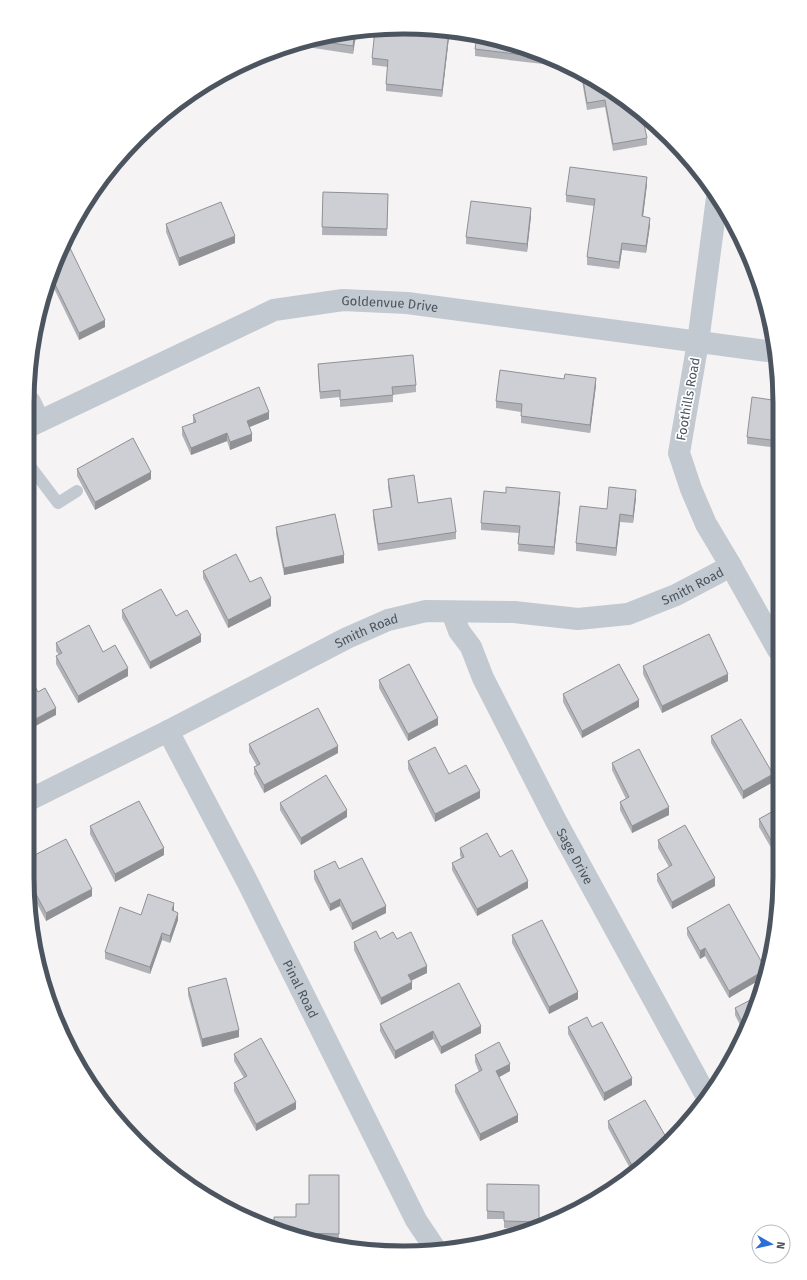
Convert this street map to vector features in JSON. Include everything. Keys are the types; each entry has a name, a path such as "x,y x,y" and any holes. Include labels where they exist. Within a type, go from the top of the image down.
{"street":[{"name":"Foothills Road","path":"716,207 698,342 679,453 691,489 706,524 773,641"},
{"name":"Goldenvue Drive","path":"34,424 274,310 343,300 407,303 769,351"},
{"name":"Smith Road","path":"34,798 168,731 347,638 388,620 426,611 514,612 578,619 628,614 676,595 731,566"},
{"name":"Sage Drive","path":"452,612 459,631 471,647 483,678 556,820 704,1091"},
{"name":"Pinal Road","path":"168,731 248,884 416,1220 432,1245"}],"lane":[{"path":"34,471 58,503 77,492"}],"building":[{"path":"404,34 448,37 442,90 386,84 388,60 372,58 374,35"},
{"path":"354,37 353,46 326,42"},
{"path":"476,41 526,55 475,49"},
{"path":"583,81 609,96 644,123 647,138 613,144 605,100 587,103"},
{"path":"570,167 647,177 642,216 650,218 646,246 622,243 619,262 587,257 595,199 566,195"},
{"path":"323,192 388,194 387,229 322,227"},
{"path":"471,201 531,208 527,244 466,237"},
{"path":"221,202 235,236 179,258 166,224"},
{"path":"70,248 105,320 79,333 55,283 68,249"},
{"path":"413,355 416,385 392,387 393,395 340,400 340,390 320,392 318,364"},
{"path":"500,370 564,379 565,374 596,378 590,425 521,416 522,404 496,401"},
{"path":"259,387 269,412 247,421 252,434 230,442 227,433 191,448 182,427 196,422 193,415"},
{"path":"752,397 773,400 773,440 747,437"},
{"path":"133,438 151,472 95,502 77,469"},
{"path":"414,475 418,503 451,498 456,532 378,544 373,510 392,507 388,479"},
{"path":"506,487 560,492 554,547 518,544 520,526 481,523 484,491 506,493"},
{"path":"609,487 636,490 633,516 620,514 616,548 576,543 580,506 607,509"},
{"path":"335,514 344,555 284,568 276,527"},
{"path":"236,554 250,582 261,577 271,598 228,620 203,571"},
{"path":"161,589 176,616 187,610 201,635 150,662 122,610"},
{"path":"89,625 103,652 115,645 128,668 78,696 56,656 62,653 56,643"},
{"path":"709,634 728,674 662,706 643,666"},
{"path":"409,664 438,718 408,734 379,680"},
{"path":"619,664 639,700 582,731 563,694"},
{"path":"34,685 38,692 45,688 56,708 34,720"},
{"path":"318,708 338,746 264,785 254,767 260,764 249,744"},
{"path":"741,719 773,774 743,791 711,736"},
{"path":"435,747 449,774 466,765 480,791 435,814 408,761"},
{"path":"639,749 669,807 632,826 620,802 629,797 612,763"},
{"path":"326,775 347,810 301,838 280,803"},
{"path":"139,801 164,848 115,874 90,826"},
{"path":"773,811 773,844 759,819"},
{"path":"685,825 715,878 672,902 657,874 672,865 658,840"},
{"path":"487,833 500,857 512,850 528,881 477,909 452,863 464,857 460,848"},
{"path":"66,839 92,889 46,913 35,891 34,855"},
{"path":"362,858 386,906 352,923 340,899 330,904 314,871 335,861 339,869"},
{"path":"148,894 174,903 172,910 178,913 170,936 162,933 150,967 105,952 120,907 141,915"},
{"path":"729,904 762,963 760,973 729,991 705,948 700,951 687,928"},
{"path":"542,920 578,992 549,1007 512,935"},
{"path":"376,931 380,939 393,932 397,939 411,932 427,966 408,975 412,982 381,998 354,942"},
{"path":"226,978 239,1030 202,1039 188,988"},
{"path":"459,983 481,1026 441,1047 433,1031 395,1051 380,1024"},
{"path":"751,999 743,1023 735,1008"},
{"path":"587,1017 592,1027 602,1022 632,1078 604,1093 568,1027"},
{"path":"261,1038 296,1102 256,1124 234,1083 247,1076 234,1054"},
{"path":"499,1042 510,1064 496,1071 518,1115 480,1134 455,1085 482,1070 475,1055"},
{"path":"645,1100 666,1137 632,1166 608,1121"},
{"path":"309,1175 339,1175 339,1234 309,1233 274,1222 274,1217 296,1217 296,1204 309,1204"},
{"path":"487,1184 539,1185 539,1220 534,1222 504,1221 504,1212 487,1211"}]}
